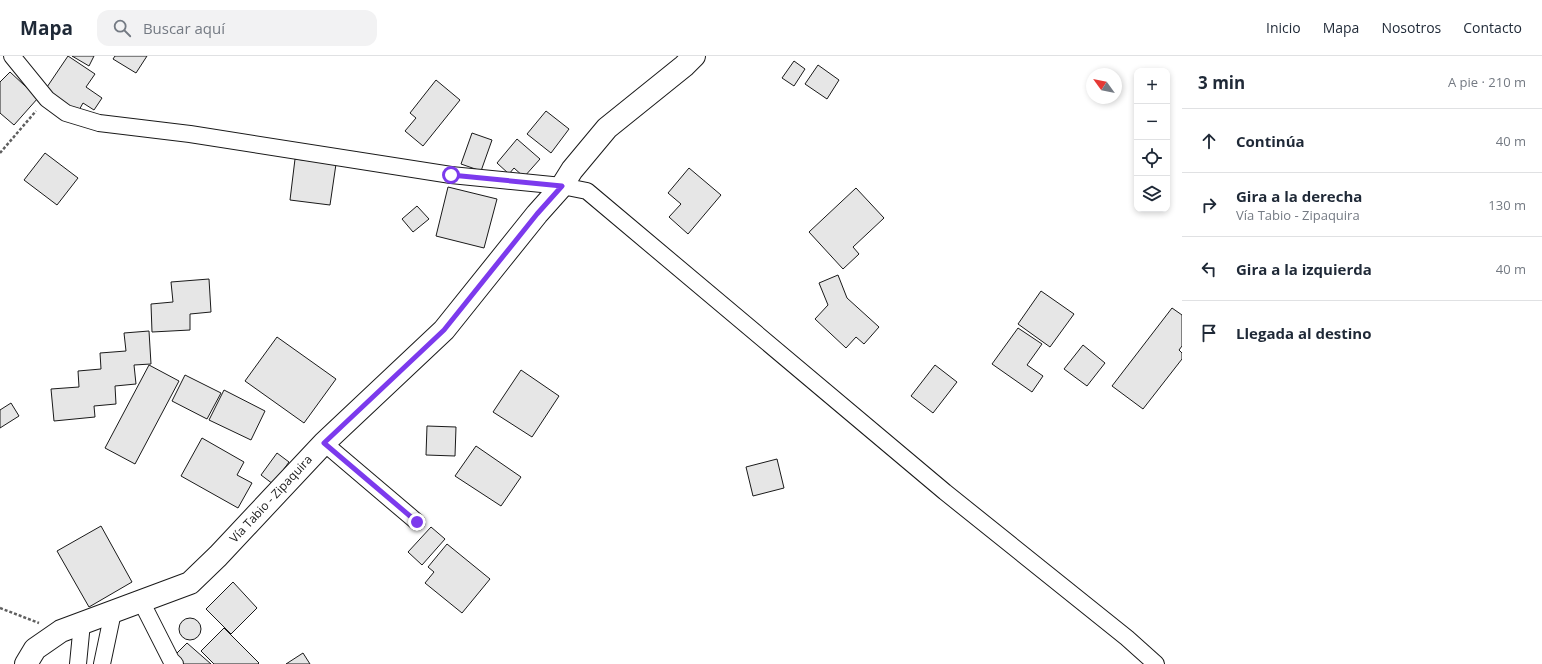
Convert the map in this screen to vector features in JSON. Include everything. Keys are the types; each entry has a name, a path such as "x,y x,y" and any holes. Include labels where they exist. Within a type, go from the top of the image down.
{"street":[{"path":"12,56 47,99 66,113 99,123 190,134 451,175 562,186 587,191 898,453 1127,638 1156,664"},
{"name":"Vía Tabio - Zipaquira","path":"26,664 35,649 61,631 190,583 218,556 324,443 444,330 537,214 562,186 572,170 607,128 684,66 694,56"},
{"path":"324,443 417,522"},
{"path":"142,601 171,660 175,664"},
{"path":"102,664 113,612"},
{"path":"78,664 82,624"}],"path":[{"path":"0,153 47,99"},
{"path":"0,608 61,631"}],"building":[{"path":"68,56 95,74 86,87 102,98 94,110 83,103 78,112 45,90"},
{"path":"72,56 94,56 89,66"},
{"path":"115,56 147,56 136,73 113,59"},
{"path":"794,61 805,69 794,86 782,78"},
{"path":"818,65 839,80 827,99 805,84"},
{"path":"10,72 38,98 14,125 0,113 0,82"},
{"path":"436,80 460,100 423,146 405,131 416,118 410,113"},
{"path":"546,111 569,129 551,153 527,134"},
{"path":"472,133 492,140 481,171 461,164"},
{"path":"517,139 540,159 524,177 514,168 509,174 497,163"},
{"path":"45,153 78,178 57,205 24,180"},
{"path":"295,159 336,164 330,205 290,200"},
{"path":"689,168 721,195 688,234 669,217 681,204 668,193"},
{"path":"448,187 497,199 484,248 436,236"},
{"path":"856,188 884,218 853,247 859,254 843,269 809,232"},
{"path":"417,206 429,219 413,232 402,219"},
{"path":"838,275 847,298 879,327 864,344 856,337 846,348 815,319 828,305 819,283"},
{"path":"209,279 211,312 190,314 190,330 152,332 151,304 173,302 171,282"},
{"path":"1041,291 1074,314 1050,347 1018,324"},
{"path":"1172,308 1182,315 1182,346 1179,350 1182,353 1182,359 1143,409 1112,386"},
{"path":"1018,328 1042,344 1027,365 1043,376 1032,392 992,364"},
{"path":"149,331 151,364 134,365 136,384 115,386 116,404 94,406 95,417 54,421 51,389 79,387 78,371 101,369 100,353 126,351 124,333"},
{"path":"277,337 336,379 304,423 245,381"},
{"path":"1083,345 1105,363 1087,386 1064,369"},
{"path":"149,365 179,381 135,464 105,448"},
{"path":"935,365 957,382 933,413 911,396"},
{"path":"521,370 559,396 532,437 493,412"},
{"path":"185,375 221,393 207,419 172,401"},
{"path":"224,390 265,411 251,440 209,420"},
{"path":"11,403 19,416 0,428 0,410"},
{"path":"427,426 456,427 455,456 426,455"},
{"path":"202,438 244,462 237,475 252,483 238,508 181,476"},
{"path":"476,446 521,477 501,506 455,476"},
{"path":"277,453 289,462 273,484 261,475"},
{"path":"777,459 784,488 753,496 746,467"},
{"path":"101,526 132,582 89,607 57,551"},
{"path":"431,527 445,539 422,565 408,552"},
{"path":"447,544 490,579 462,613 425,583 434,572 428,567"},
{"path":"233,582 257,608 231,634 206,609"},
{"path":"190,618 198,621 201,629 198,637 190,640 182,637 179,629 182,621"},
{"path":"224,628 259,663 258,664 214,664 201,651"},
{"path":"187,643 211,664 181,664 173,657"},
{"path":"303,653 310,664 286,664"}],"route":[{"path":"417,522 324,443 444,330 537,214 562,186 451,175"}]}
